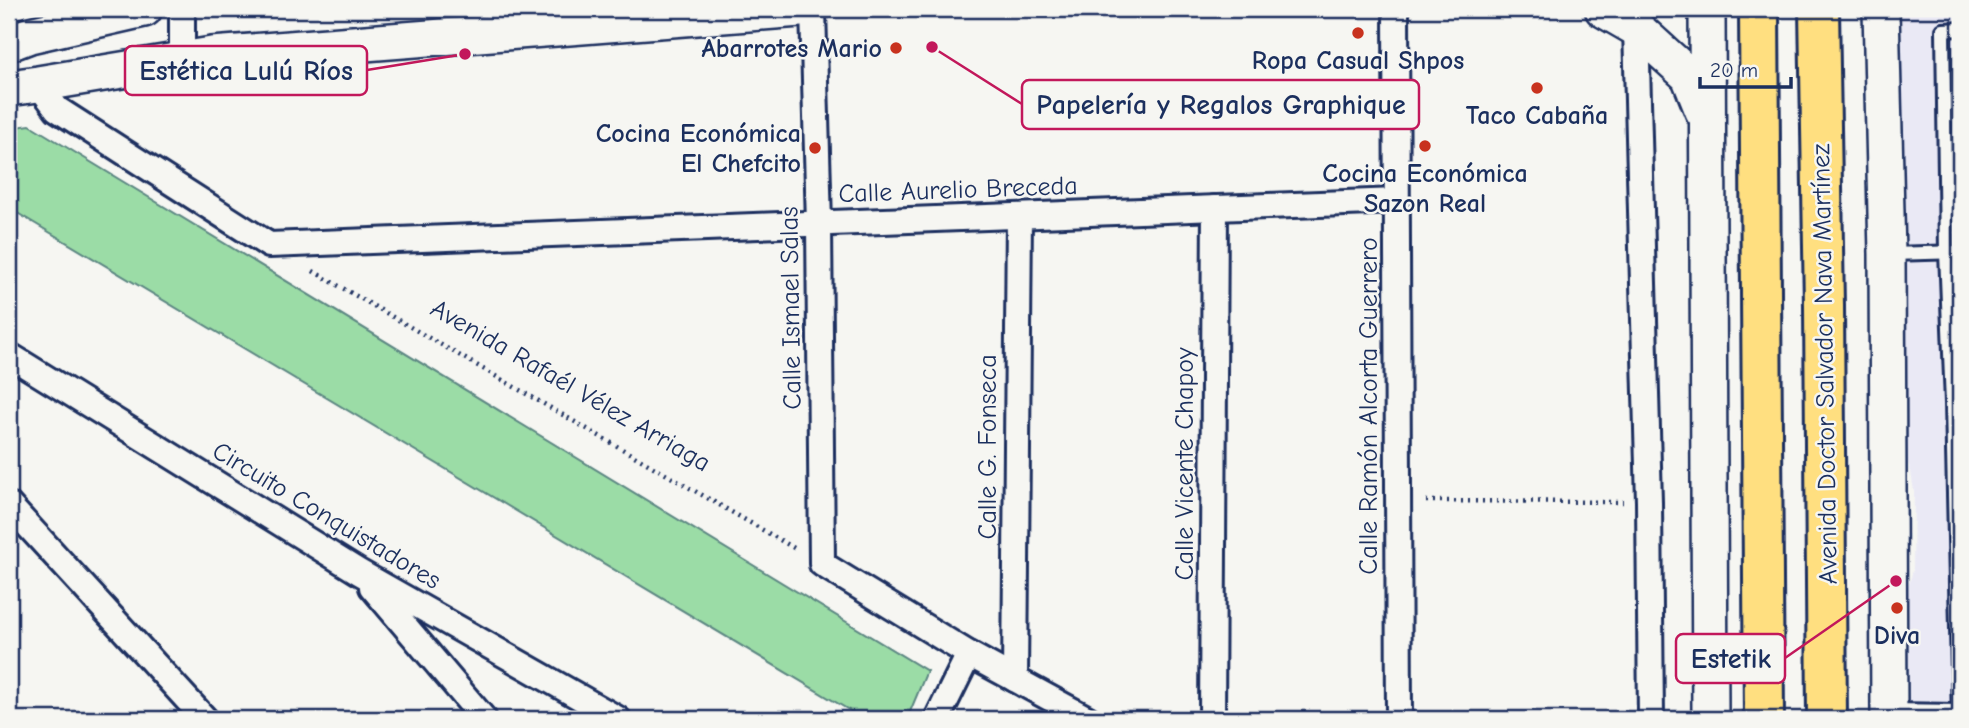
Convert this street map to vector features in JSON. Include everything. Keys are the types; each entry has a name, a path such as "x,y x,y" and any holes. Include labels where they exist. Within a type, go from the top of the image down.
{"highway":[{"path":"1759,9 1764,719"},
{"name":"Avenida Doctor Salvador Nava Martínez","path":"1819,9 1827,719"}],"main road":[{"path":"9,43 144,9"},
{"path":"23,86 212,55 800,9"},
{"path":"1603,9 1636,28 1689,76 1707,120"},
{"path":"1707,9 1710,719"},
{"path":"1881,9 1887,254 1889,715"}],"street":[{"path":"182,9 182,60"},
{"name":"Calle Ismael Salas","path":"813,9 819,224 822,564"},
{"name":"Calle Ramón Alcorta Guerrero","path":"1396,9 1399,719"},
{"path":"1636,28 1649,502 1651,719"},
{"path":"23,86 269,245"},
{"name":"Calle Aurelio Breceda","path":"269,245 1397,201"},
{"name":"Calle Vicente Chapoy","path":"1212,719 1215,208"},
{"name":"Calle G. Fonseca","path":"1015,679 1018,216"},
{"name":"Circuito Conquistadores","path":"9,355 359,572 618,719"},
{"path":"9,505 205,719"},
{"path":"822,564 966,660 1015,679 1088,719"},
{"path":"359,572 484,719"},
{"path":"937,719 966,660"}],"lane":[{"path":"1889,715 1960,714 1946,252 1943,30 1960,29"},
{"path":"1887,254 1960,252"}],"path":[{"name":"Avenida Rafaél Vélez Arriaga","path":"269,245 822,564"},
{"path":"1398,501 1649,502"}],"shaded area":[{"path":"1905,9 1960,9 1960,719 1903,719 1901,612 1913,570 1914,492 1902,444 1902,15"}],"green space":[{"path":"30,125 927,671 907,719 864,719 9,208 9,128"}],"place":[{"name":"Ropa Casual Shpos","path":"1358,33"},
{"name":"Papelería y Regalos Graphique","path":"932,47"},
{"name":"Abarrotes Mario","path":"896,48"},
{"name":"Estética Lulú Ríos","path":"465,54"},
{"name":"Taco Cabaña","path":"1537,88"},
{"name":"Cocina Económica Sazon Real","path":"1425,146"},
{"name":"Cocina Económica El Chefcito","path":"815,148"},
{"name":"Estetik","path":"1896,581"},
{"name":"Diva","path":"1897,608"}]}
